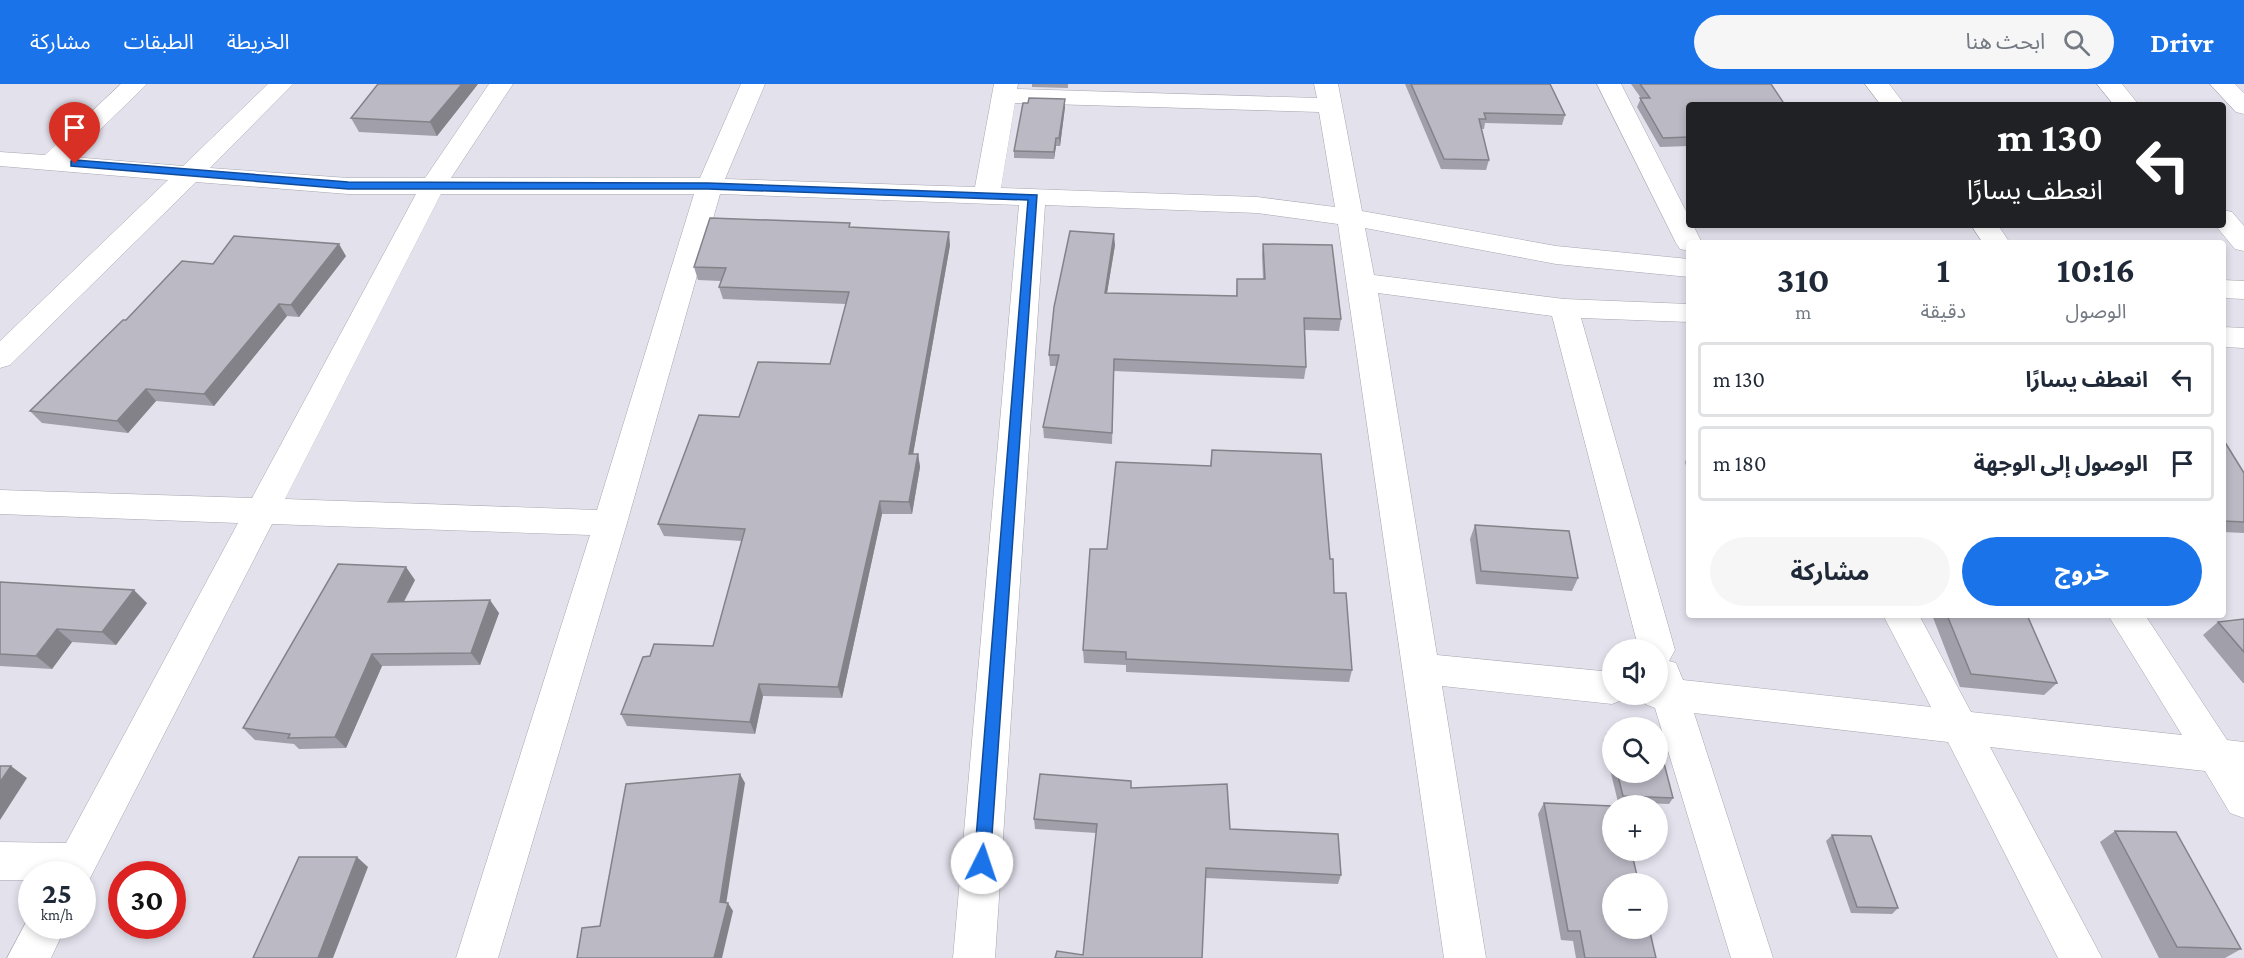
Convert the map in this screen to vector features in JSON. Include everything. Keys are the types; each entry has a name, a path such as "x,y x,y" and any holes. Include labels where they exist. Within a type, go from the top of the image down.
{"street":[{"path":"52,162 135,84"},
{"path":"0,358 280,84"},
{"path":"79,861 432,187 501,84"},
{"path":"477,958 610,523 708,186 753,84"},
{"path":"1609,84 1687,240"},
{"path":"1877,84 1891,102"},
{"path":"2109,84 2124,102"},
{"path":"2222,84 2244,107"},
{"path":"987,195 1005,90 1328,95 1348,217 1362,282 1465,958"},
{"path":"0,159 192,172 314,184 432,187 708,186 1257,206 1348,217 1556,255 1686,268"},
{"path":"974,958 1034,197"},
{"path":"2226,222 2244,243"},
{"path":"1362,282 1564,308 1686,313"},
{"path":"2226,289 2244,290"},
{"path":"1564,308 1654,639"},
{"path":"2226,337 2244,338"},
{"path":"0,502 610,523"},
{"path":"1904,618 2081,958"},
{"path":"2128,618 2230,758 2244,800"},
{"path":"1422,669 1602,687"},
{"path":"1668,695 2230,758"},
{"path":"1667,705 1752,958"},
{"path":"0,861 18,863"},
{"path":"28,958 38,939"}],"building":[{"path":"378,84 462,84 430,122 351,118"},
{"path":"1411,84 1550,84 1565,115 1484,113 1486,119 1479,119 1489,160 1444,159"},
{"path":"1640,84 1771,84 1783,102 1686,102 1686,137 1663,138 1640,98 1650,98"},
{"path":"1029,98 1065,99 1059,138 1056,138 1054,152 1014,151 1023,103 1028,103"},
{"path":"710,218 850,223 849,227 949,232 909,454 918,454 909,502 880,501 838,687 759,684 750,722 621,714 643,657 650,656 654,644 713,646 745,529 658,524 699,415 739,417 758,362 830,364 849,292 719,287 726,268 694,267"},
{"path":"1070,231 1114,234 1105,293 1237,296 1237,279 1265,279 1263,244 1332,245 1341,319 1304,318 1306,367 1114,359 1112,433 1043,427 1059,355 1049,355 1054,307"},
{"path":"234,236 339,244 291,305 279,304 204,394 146,389 117,421 30,411 123,320 126,320 182,261 213,264"},
{"path":"2226,444 2244,473 2244,522 2226,521"},
{"path":"1212,450 1321,454 1330,559 1333,559 1334,593 1346,593 1352,670 1126,659 1126,652 1083,650 1090,549 1107,549 1116,462 1211,466"},
{"path":"1475,525 1569,531 1578,578 1481,571"},
{"path":"338,564 406,567 388,602 490,600 471,653 372,654 335,737 288,738 290,734 243,728"},
{"path":"0,582 134,590 102,632 57,629 36,656 0,654"},
{"path":"1948,618 2028,618 2057,683 1971,674"},
{"path":"2244,619 2244,652 2218,622"},
{"path":"0,766 11,766 0,782"},
{"path":"740,774 720,902 728,903 714,958 577,958 582,928 600,926 626,784"},
{"path":"1040,774 1131,781 1131,788 1227,784 1230,829 1338,834 1341,875 1206,868 1202,958 1055,958 1057,951 1083,955 1097,824 1034,819"},
{"path":"1668,779 1673,798 1668,798 1668,795 1623,795 1620,783 1668,783"},
{"path":"1544,803 1602,806 1602,861 1634,861 1636,873 1602,873 1602,939 1652,939 1656,958 1585,958 1580,931 1568,931"},
{"path":"2115,831 2176,832 2241,949 2177,947"},
{"path":"1832,835 1871,836 1898,908 1857,907"},
{"path":"299,857 357,857 318,958 253,958"}],"route":[{"path":"75,164 348,186 501,188 708,186 1034,197 982,863"}]}
